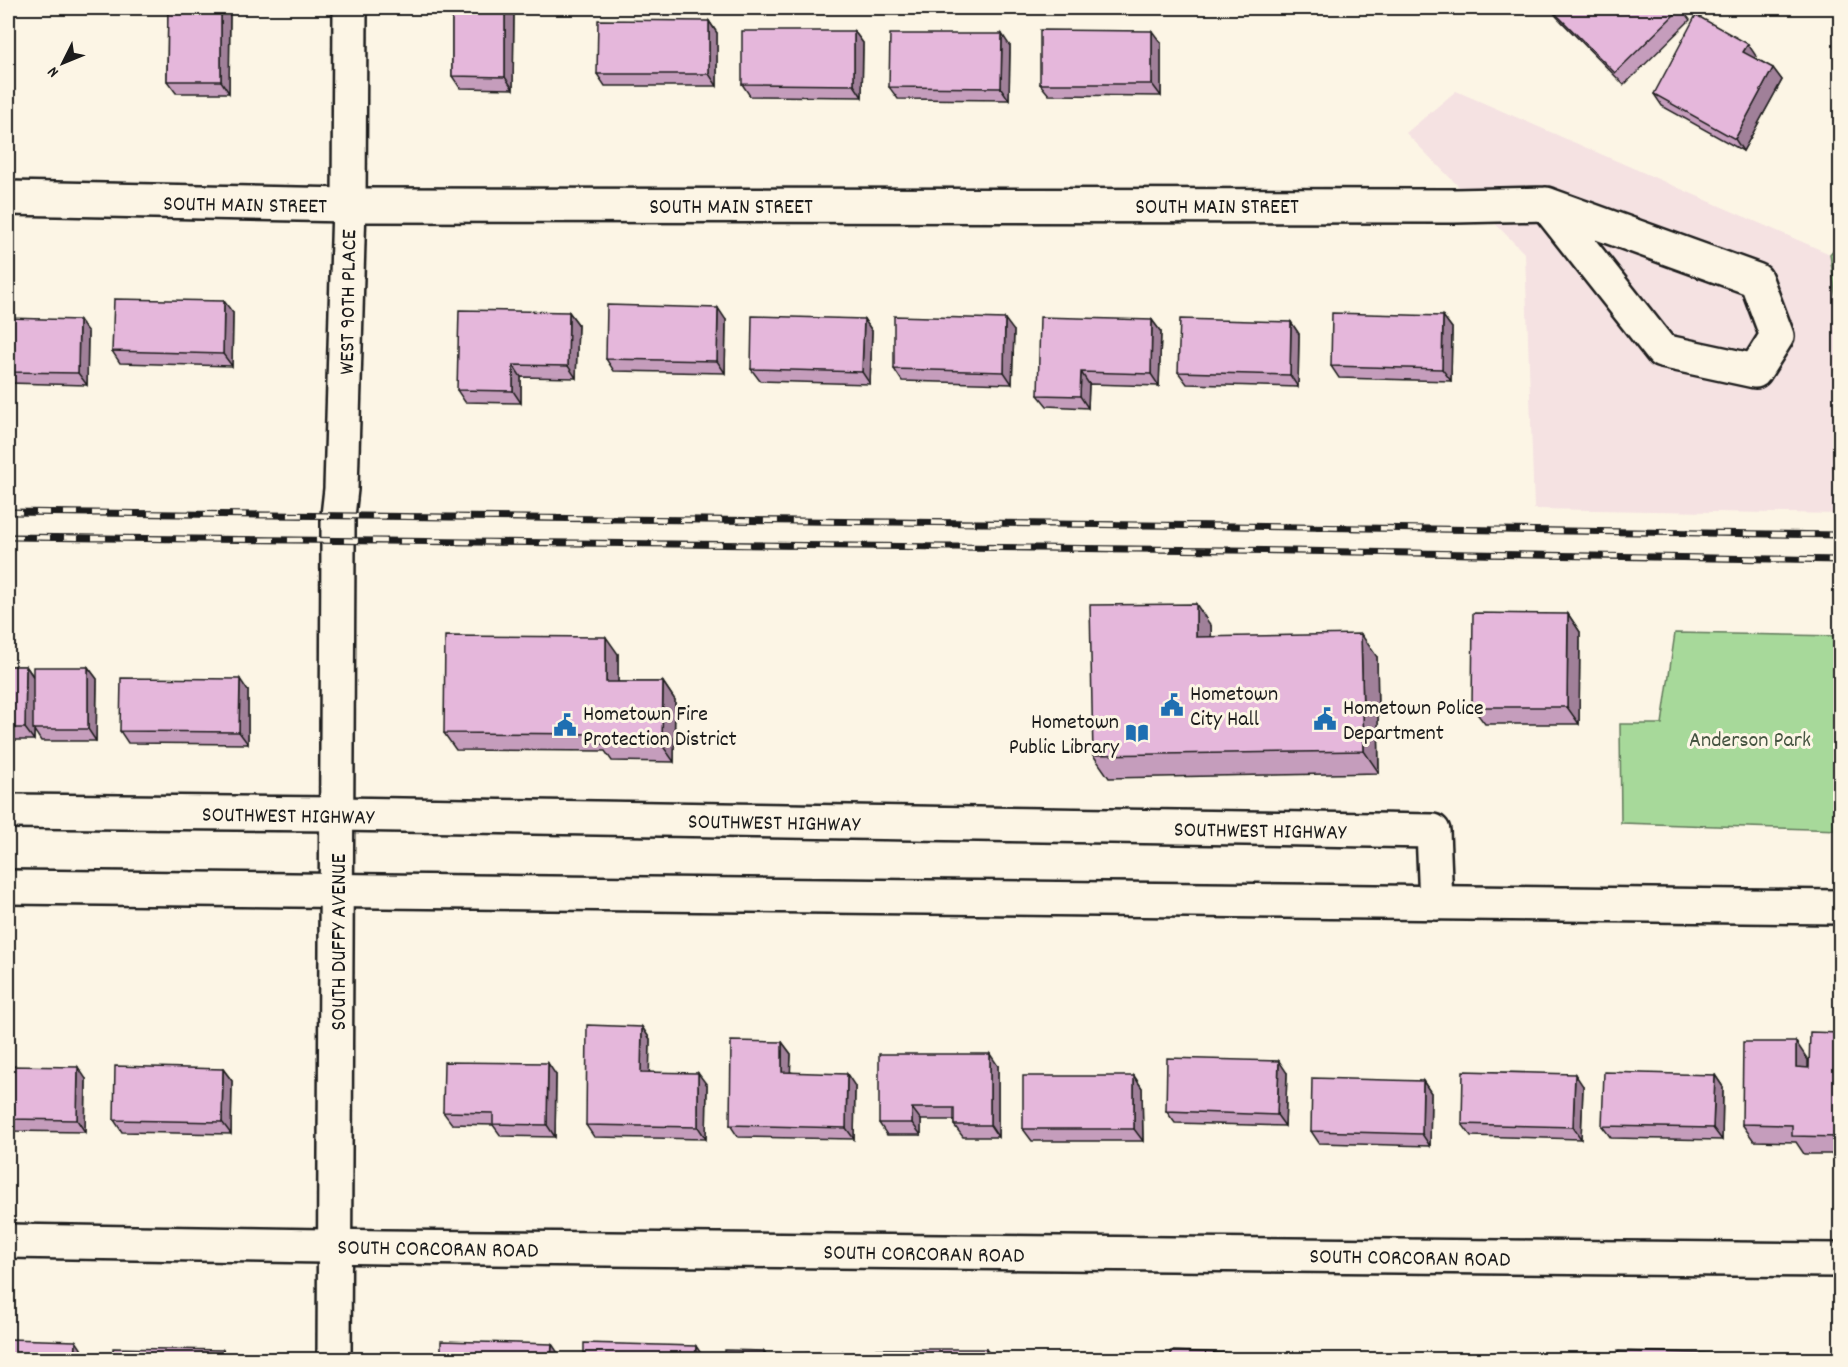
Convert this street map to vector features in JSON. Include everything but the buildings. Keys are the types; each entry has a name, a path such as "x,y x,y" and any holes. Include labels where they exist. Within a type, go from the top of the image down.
{"street":[{"name":"WEST 90TH PLACE","path":"341,489 349,204 350,8"},
{"name":"SOUTH MAIN STREET","path":"8,198 349,204 1454,206 1546,204"},
{"path":"1546,204 1756,280 1777,336 1755,372 1662,351 1546,204"},
{"name":"SOUTH DUFFY AVENUE","path":"334,1359 338,516 341,489"},
{"name":"SOUTHWEST HIGHWAY","path":"8,811 1433,831 1436,903"},
{"path":"8,887 1840,907"},
{"name":"SOUTH CORCORAN ROAD","path":"8,1241 1840,1260"}],"shaded area":[{"path":"1456,91 1830,254 1840,349 1840,514 1534,509 1525,254 1406,133"}],"green space":[{"path":"1840,242 1840,349 1830,254"},
{"name":"Anderson Park","path":"1675,633 1840,636 1840,830 1621,823 1620,724 1662,724"}],"railway":[{"path":"8,512 1840,535"},
{"path":"8,537 1232,550 1840,560"}],"place":[{"name":"Hometown City Hall","path":"1172,705"},
{"name":"Hometown Police Department","path":"1325,719"},
{"name":"Hometown Fire Protection District","path":"565,725"},
{"name":"Hometown Public Library","path":"1137,733"}]}
